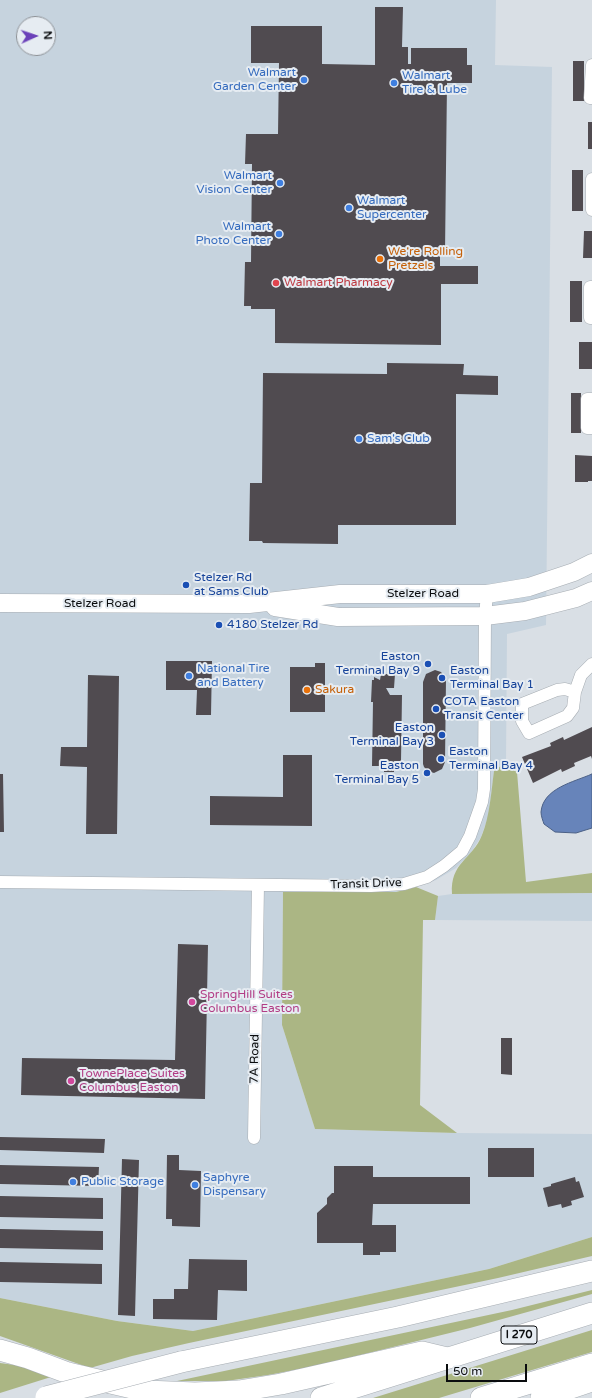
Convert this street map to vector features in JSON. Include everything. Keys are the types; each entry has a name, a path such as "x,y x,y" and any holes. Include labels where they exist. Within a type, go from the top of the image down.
{"highway":[{"path":"44,1398 181,1362 398,1316 592,1270"},
{"name":"I 270","path":"321,1398 592,1313"},
{"path":"0,1350 28,1358 68,1373 146,1391 181,1393 239,1391 281,1384 422,1352 447,1358"},
{"path":"482,1398 592,1364"},
{"path":"541,1398 592,1381"}],"main road":[{"name":"Stelzer Road","path":"0,603 249,604 340,594 487,594 529,587 574,572 592,563"},
{"name":"Stelzer Road","path":"249,604 338,617 485,616 525,611 576,598 592,591"}],"street":[{"path":"592,65 590,98 592,98"},
{"path":"592,179 592,210"},
{"path":"592,286 590,286 590,318 592,318"},
{"path":"592,399 587,399 587,428 592,428"},
{"name":"Transit Drive","path":"0,882 371,886 404,884 427,877 462,852 470,836 482,802 484,789 485,616 487,594"},
{"path":"575,692 557,690 522,704 522,722 529,733 567,716 573,708 575,692 581,675 592,664"},
{"name":"7A Road","path":"254,1138 258,885"}],"shaded area":[{"path":"0,0 496,0 495,65 552,67 546,625 507,634 506,762 494,771 489,815 481,837 470,854 456,868 436,880 396,892 283,892 282,1025 315,1129 457,1133 592,1134 592,1237 489,1269 193,1331 117,1321 0,1298"},
{"path":"592,893 592,921 435,920 438,896 452,894"}],"green space":[{"path":"506,762 517,772 526,882 592,873 592,893 452,894 454,875 462,862 478,843 485,827 490,804 494,771"},
{"path":"416,887 438,896 435,920 423,920 420,1105 457,1133 315,1129 282,1025 283,892 396,892"},
{"path":"592,1237 592,1256 498,1278 189,1343 132,1356 90,1368 0,1336 0,1298 117,1321 193,1331 489,1269"},
{"path":"592,1290 592,1294 470,1328 316,1366 226,1381 177,1381 512,1310"},
{"path":"592,1330 592,1352 439,1398 373,1398"},
{"path":"0,1363 22,1366 51,1377 0,1393"}],"water":[{"path":"592,774 592,828 576,833 555,832 544,824 541,812 547,797 560,787"}],"building":[{"name":"Walmart Supercenter","path":"375,7 403,7 402,47 408,47 408,64 411,64 411,48 467,48 467,65 472,65 472,83 447,83 445,252 440,252 440,266 478,266 478,284 441,284 441,345 275,343 275,309 251,309 251,306 244,306 245,262 251,262 252,164 245,164 246,134 278,134 279,63 251,63 251,26 322,26 322,64 375,65"},
{"path":"573,61 584,61 584,101 573,101"},
{"path":"588,122 592,122 592,149 588,149"},
{"path":"572,170 583,170 583,211 572,211"},
{"path":"584,231 592,231 592,258 583,258"},
{"path":"570,281 582,281 582,322 570,322"},
{"path":"579,342 592,342 592,369 579,369"},
{"name":"Sam's Club","path":"387,363 464,364 463,375 498,376 498,395 456,394 456,525 338,525 338,544 263,543 262,541 249,541 250,483 262,483 263,373 387,374"},
{"path":"571,393 581,393 581,433 571,433"},
{"path":"575,455 592,456 592,481 575,482"},
{"name":"National Tire and Battery","path":"166,661 212,661 211,715 196,715 197,690 166,690"},
{"name":"Sakura","path":"315,663 325,663 325,712 290,712 290,667 315,667"},
{"path":"435,670 441,672 446,679 445,762 442,769 434,773 428,771 423,764 423,682 426,674"},
{"path":"381,674 395,674 394,688 386,688 390,695 402,695 401,761 394,761 394,772 384,772 384,766 372,766 372,680 374,680 374,677 380,680"},
{"path":"88,675 119,676 117,834 86,834 87,767 60,766 61,747 87,747"},
{"path":"592,727 592,759 591,756 574,763 575,766 562,772 561,769 533,783 522,757 551,746 550,743 563,737 564,740"},
{"path":"283,755 312,755 312,826 210,825 210,796 283,797"},
{"path":"0,774 3,774 4,832 0,832"},
{"name":"SpringHill Suites Columbus Easton","path":"178,944 208,945 205,1099 21,1095 22,1058 175,1060"},
{"path":"501,1038 512,1038 512,1075 501,1074"},
{"path":"0,1137 105,1139 104,1153 0,1150"},
{"path":"488,1148 534,1148 534,1177 488,1177"},
{"path":"167,1155 179,1155 179,1170 201,1171 200,1227 172,1226 172,1219 166,1219"},
{"path":"122,1159 139,1160 135,1316 118,1315"},
{"path":"0,1165 99,1167 98,1186 0,1184"},
{"path":"334,1166 373,1166 373,1177 470,1177 470,1204 373,1204 372,1225 396,1225 396,1252 380,1252 380,1255 363,1255 363,1243 317,1243 317,1213 327,1204 327,1198 334,1193"},
{"path":"575,1177 576,1182 579,1181 584,1197 571,1201 572,1205 562,1208 561,1204 548,1207 543,1188"},
{"path":"0,1196 103,1198 103,1219 0,1217"},
{"path":"0,1229 103,1231 103,1250 0,1248"},
{"path":"189,1259 247,1260 247,1291 218,1290 217,1320 153,1319 153,1299 174,1299 174,1289 188,1289"},
{"path":"0,1262 102,1264 102,1284 0,1282"}],"place":[{"name":"Walmart Garden Center","path":"304,80"},
{"name":"Walmart Tire & Lube","path":"394,83"},
{"name":"Walmart Vision Center","path":"280,183"},
{"name":"Walmart Supercenter","path":"349,208"},
{"name":"Walmart Photo Center","path":"279,234"},
{"name":"We're Rolling Pretzels","path":"380,259"},
{"name":"Walmart Pharmacy","path":"276,283"},
{"name":"Sam's Club","path":"359,439"},
{"name":"Stelzer Rd at Sams Club","path":"186,585"},
{"name":"4180 Stelzer Rd","path":"219,625"},
{"name":"Easton Terminal Bay 9","path":"428,664"},
{"name":"National Tire and Battery","path":"189,676"},
{"name":"Easton Terminal Bay 1","path":"442,678"},
{"name":"Sakura","path":"307,690"},
{"name":"COTA Easton Transit Center","path":"436,709"},
{"name":"Easton Terminal Bay 3","path":"442,735"},
{"name":"Easton Terminal Bay 4","path":"441,759"},
{"name":"Easton Terminal Bay 5","path":"427,773"},
{"name":"SpringHill Suites Columbus Easton","path":"192,1002"},
{"name":"TownePlace Suites Columbus Easton","path":"71,1081"},
{"name":"Public Storage","path":"73,1182"},
{"name":"Saphyre Dispensary","path":"195,1185"}]}
